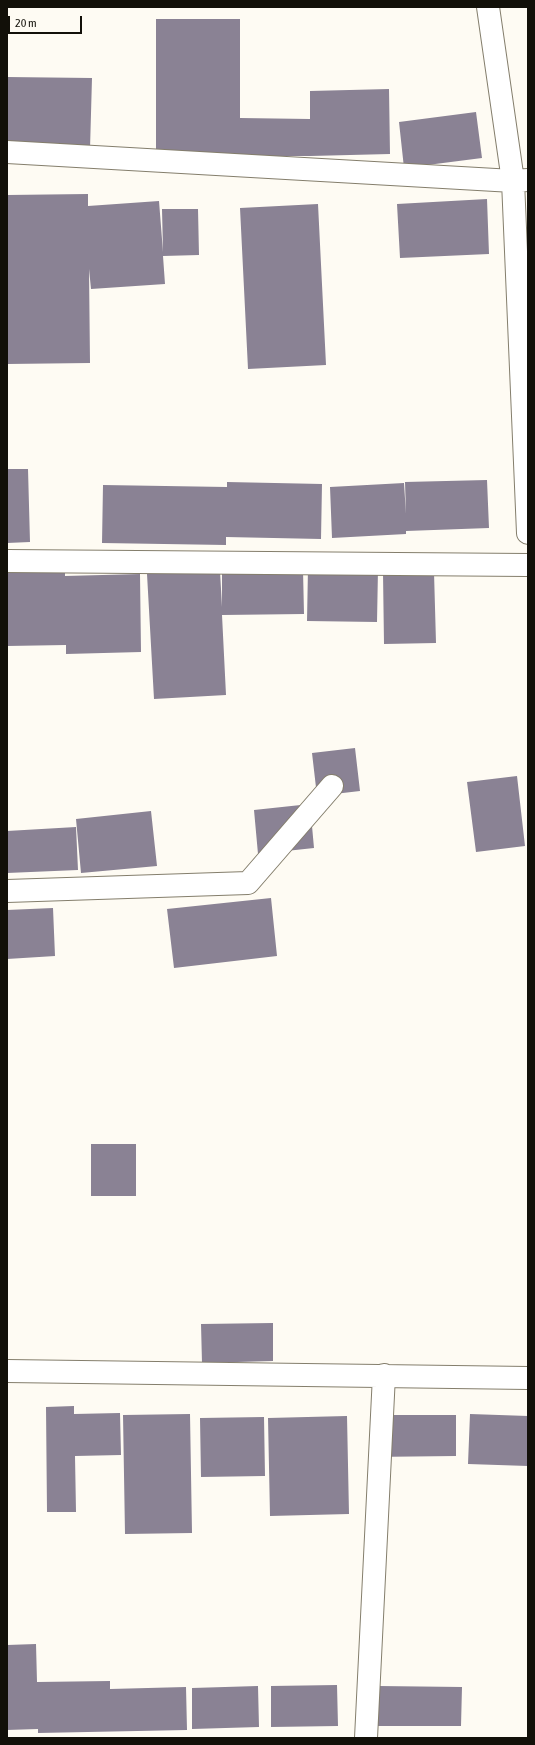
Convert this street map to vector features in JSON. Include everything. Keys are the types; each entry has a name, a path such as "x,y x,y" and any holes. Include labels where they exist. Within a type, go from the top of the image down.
{"street":[{"path":"488,7 520,180 528,533"},
{"path":"7,152 520,180"},
{"path":"7,561 528,565"},
{"path":"7,891 248,883 332,786"},
{"path":"7,1371 528,1378"},
{"path":"366,1738 384,1375"}],"building":[{"path":"156,19 240,19 240,118 310,119 310,91 389,89 390,154 310,156 156,156"},
{"path":"7,77 92,78 90,149 7,148"},
{"path":"476,112 482,158 404,168 399,122"},
{"path":"88,194 88,206 159,201 163,252 162,209 198,209 199,255 163,256 165,284 91,289 89,269 90,363 7,364 7,195"},
{"path":"487,199 489,254 400,258 397,204"},
{"path":"318,204 326,365 248,369 240,208"},
{"path":"7,469 28,469 30,542 7,543"},
{"path":"487,480 489,528 406,531 406,534 332,538 330,487 404,483 406,514 405,482"},
{"path":"227,482 322,484 321,539 226,537 226,545 102,543 103,485 227,487"},
{"path":"308,568 378,569 377,622 307,621"},
{"path":"65,570 65,576 140,574 141,652 66,654 66,645 7,646 7,572"},
{"path":"303,570 304,614 222,615 226,695 154,699 147,574 220,571 222,607 222,571"},
{"path":"434,572 436,643 384,644 383,573"},
{"path":"355,748 360,791 317,796 312,753"},
{"path":"517,776 525,846 476,852 467,782"},
{"path":"310,804 314,848 258,854 254,810"},
{"path":"151,811 157,866 81,873 76,819"},
{"path":"76,827 78,870 7,873 7,831"},
{"path":"271,898 277,956 174,968 167,909"},
{"path":"53,908 55,956 7,959 7,910"},
{"path":"91,1144 136,1144 136,1196 91,1196"},
{"path":"273,1323 273,1361 202,1363 201,1324"},
{"path":"74,1406 74,1414 120,1413 121,1455 75,1456 76,1512 47,1512 46,1407"},
{"path":"190,1414 192,1533 125,1534 123,1415"},
{"path":"470,1414 528,1416 528,1466 468,1464"},
{"path":"370,1415 456,1415 456,1456 370,1457"},
{"path":"347,1416 349,1514 270,1516 268,1418"},
{"path":"264,1417 265,1476 201,1477 200,1418"},
{"path":"36,1644 37,1682 110,1681 110,1689 186,1687 187,1730 38,1733 38,1729 7,1730 7,1645"},
{"path":"337,1685 338,1726 271,1727 271,1686"},
{"path":"258,1686 259,1727 192,1729 192,1688"},
{"path":"378,1686 462,1687 461,1726 377,1726"}]}
